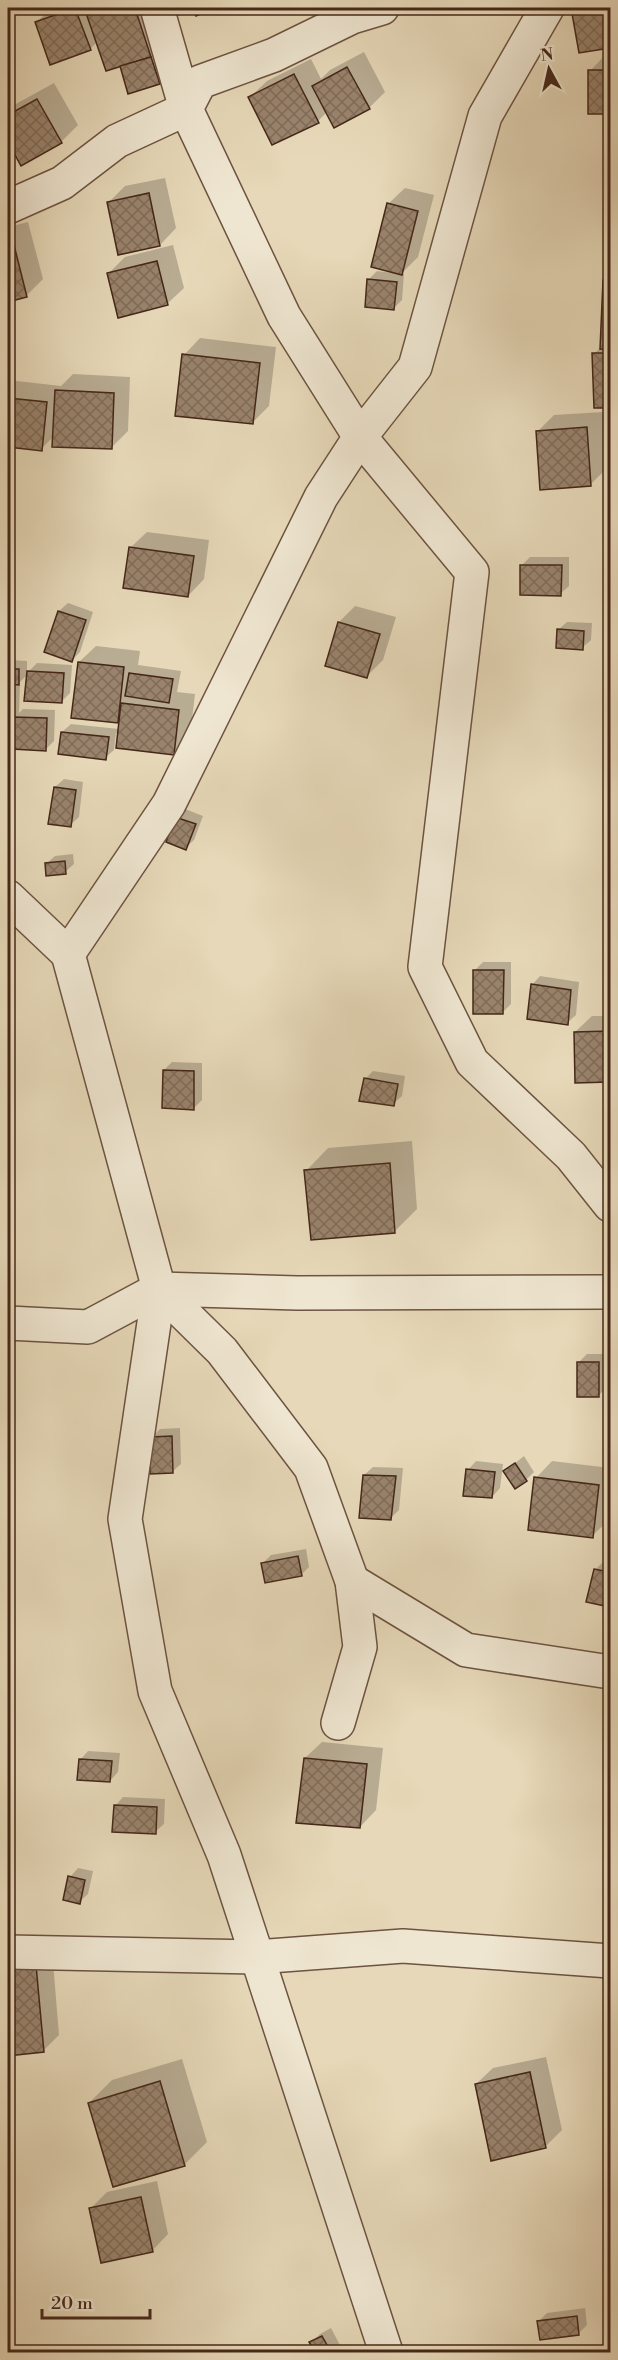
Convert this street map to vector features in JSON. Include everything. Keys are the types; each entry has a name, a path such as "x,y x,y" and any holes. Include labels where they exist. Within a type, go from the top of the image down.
{"street":[{"path":"157,8 186,109 284,316 360,437 472,572 425,967 472,1062 572,1156 610,1205"},
{"path":"8,207 62,183 117,141 186,109 200,82 274,55 352,17 382,8"},
{"path":"68,954 169,804 321,497 360,437 415,367 485,116 547,8"},
{"path":"8,897 68,954 159,1289 125,1519 155,1691 224,1855 386,2352"},
{"path":"159,1289 222,1351 311,1468 352,1581 360,1647 338,1723"},
{"path":"8,1323 88,1327 159,1289 297,1293 610,1292"},
{"path":"352,1581 466,1650 610,1672"},
{"path":"8,1952 256,1957 403,1946 610,1961"}],"building":[{"path":"75,8 91,50 50,65 35,22"},
{"path":"103,8 135,8 151,57 106,71 86,13"},
{"path":"192,8 214,8 196,16"},
{"path":"571,8 610,8 610,48 579,53"},
{"path":"151,57 160,84 128,94 120,66"},
{"path":"347,67 370,109 334,128 312,86"},
{"path":"588,70 610,70 610,114 588,114"},
{"path":"294,74 319,123 272,145 248,97"},
{"path":"37,99 62,143 21,166 8,142 8,115"},
{"path":"149,193 160,246 118,255 107,202"},
{"path":"387,203 418,211 402,275 371,267"},
{"path":"12,237 27,297 8,302 8,238"},
{"path":"157,261 168,305 118,318 107,273"},
{"path":"367,279 397,282 394,310 365,307"},
{"path":"603,280 610,281 610,350 600,349"},
{"path":"592,353 610,353 610,408 594,408"},
{"path":"182,354 260,363 253,424 175,416"},
{"path":"55,390 114,393 112,449 52,447"},
{"path":"8,398 47,402 42,451 8,447"},
{"path":"587,427 591,486 540,490 536,431"},
{"path":"129,547 194,556 188,597 123,588"},
{"path":"520,565 562,565 561,596 520,595"},
{"path":"58,611 86,620 72,662 44,652"},
{"path":"338,622 380,634 367,678 325,666"},
{"path":"557,629 584,631 583,650 556,648"},
{"path":"78,662 124,667 118,723 71,718"},
{"path":"8,669 19,669 19,685 8,684"},
{"path":"27,671 64,673 62,703 24,701"},
{"path":"129,673 173,679 169,703 125,696"},
{"path":"121,703 179,710 174,755 116,748"},
{"path":"13,717 47,718 46,751 12,749"},
{"path":"61,732 109,737 106,760 58,754"},
{"path":"54,787 76,790 71,827 48,824"},
{"path":"175,817 196,824 186,850 166,842"},
{"path":"65,861 66,874 46,876 45,863"},
{"path":"473,970 504,970 503,1014 473,1014"},
{"path":"531,984 571,990 568,1025 527,1019"},
{"path":"610,1031 610,1082 575,1083 574,1032"},
{"path":"163,1070 194,1071 194,1110 162,1108"},
{"path":"364,1078 398,1084 394,1106 359,1101"},
{"path":"390,1163 395,1233 311,1240 304,1170"},
{"path":"577,1362 599,1362 599,1397 577,1397"},
{"path":"172,1436 173,1473 150,1474 150,1437"},
{"path":"515,1463 527,1481 515,1489 503,1471"},
{"path":"466,1469 495,1472 492,1498 463,1496"},
{"path":"363,1475 396,1476 391,1520 359,1518"},
{"path":"534,1477 599,1485 593,1538 528,1530"},
{"path":"298,1556 302,1576 265,1583 261,1563"},
{"path":"594,1569 610,1572 605,1606 586,1602"},
{"path":"304,1758 367,1764 360,1828 296,1823"},
{"path":"79,1759 112,1761 110,1782 77,1780"},
{"path":"114,1805 157,1807 156,1834 112,1832"},
{"path":"68,1876 85,1880 80,1904 63,1900"},
{"path":"36,1965 44,2052 8,2056 8,1968"},
{"path":"530,2072 546,2148 491,2161 475,2084"},
{"path":"160,2081 185,2166 113,2187 88,2103"},
{"path":"141,2197 153,2252 101,2263 89,2208"},
{"path":"577,2316 579,2335 540,2340 537,2321"},
{"path":"322,2336 331,2352 315,2352 309,2342"}]}
